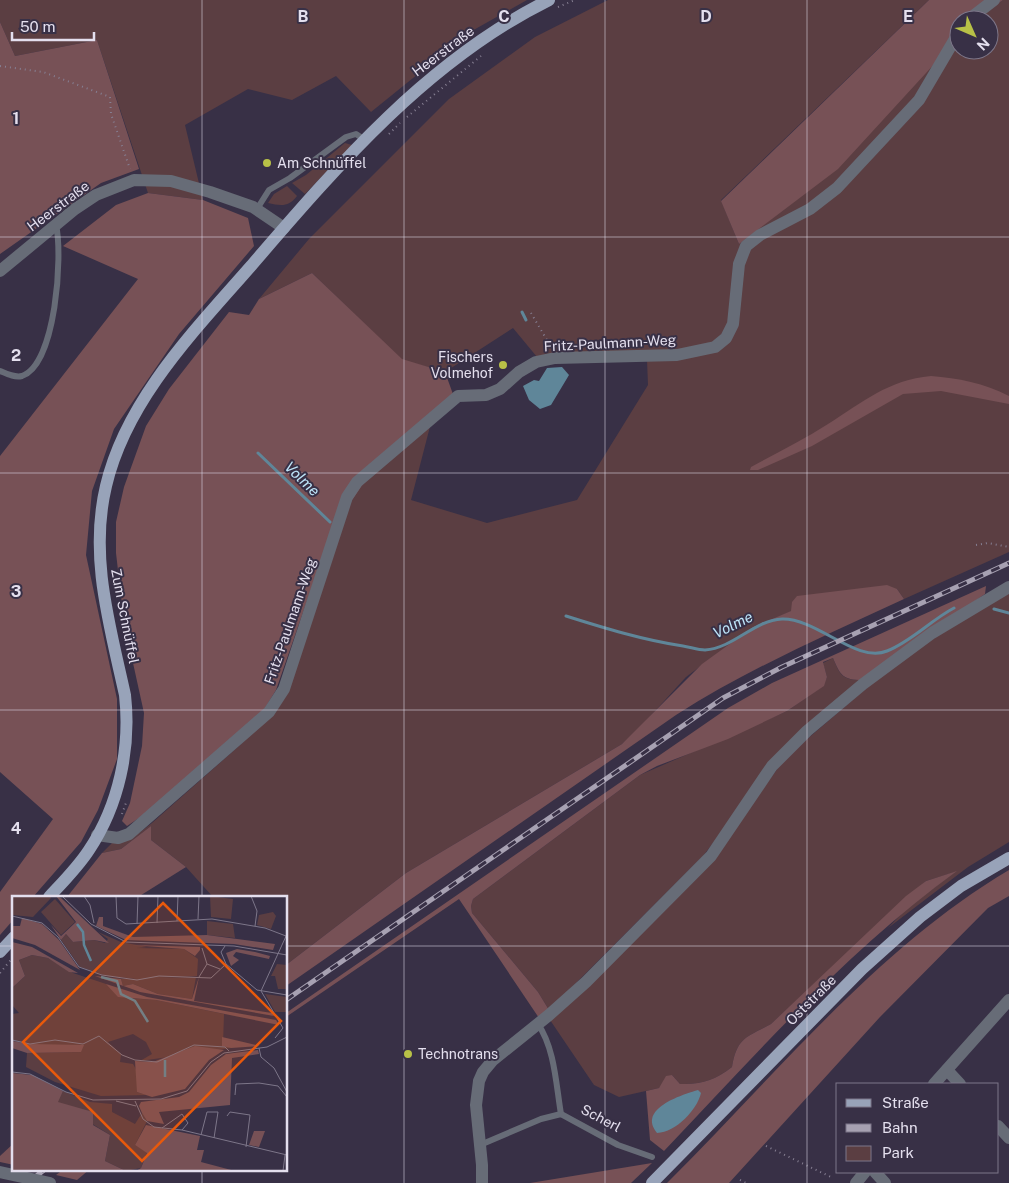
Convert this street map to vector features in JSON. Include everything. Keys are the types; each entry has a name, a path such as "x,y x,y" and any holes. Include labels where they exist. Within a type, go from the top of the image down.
{"main road":[{"name":"Heerstraße","path":"284,228 365,140 409,97 468,49 553,4"},
{"name":"Zum Schnüffel","path":"50,896 88,851 97,835 111,806 125,755 127,732 125,695 102,587 99,551 106,485 133,418 157,380 212,311 284,228"},
{"name":"Oststraße","path":"653,1181 862,970 927,912 961,886 1009,858"},
{"path":"0,952 12,938"}],"street":[{"path":"981,10 994,0"},
{"name":"Fritz-Paulmann-Weg","path":"97,835 118,838 129,834 269,712 284,689 347,497 357,482 458,396 486,395 500,390 519,372 536,362 555,358 676,355 715,347 726,338 734,324 740,264 746,246 760,235 810,209 837,188 919,100 949,49"},
{"name":"Heerstraße","path":"0,271 56,226 75,208 96,195 134,180 171,181 210,192 257,209 284,228"},
{"path":"482,1183 476,1105 479,1081 483,1072 493,1060 549,1015 586,982 711,856 758,784 789,748 863,684 932,633 1009,587"},
{"path":"935,1083 1009,1000"},
{"path":"947,1070 959,1083"},
{"path":"999,1127 1009,1138"},
{"path":"0,1172 50,1183"},
{"path":"856,1183 864,1173"},
{"path":"876,1173 885,1183"}],"lane":[{"path":"257,209 269,190 318,159 346,137 356,134 365,140"},
{"path":"0,371 14,376 22,376 28,372 44,353 54,308 60,262 60,240 56,226"},
{"path":"538,1024 545,1034 550,1051 560,1114"},
{"name":"Scherl","path":"480,1145 541,1119 560,1114 618,1145 652,1157"}],"path":[{"path":"553,4 575,0"},
{"path":"383,140 404,120 488,51"},
{"path":"0,66 43,72 110,97 111,114 118,141 134,180"},
{"path":"531,313 549,341 555,358"},
{"path":"976,544 988,543 1009,547"},
{"path":"118,599 124,634"},
{"path":"121,815 129,792"},
{"path":"0,972 12,958"},
{"path":"766,1146 832,1178"},
{"path":"740,1180 746,1183"}],"green space":[{"path":"0,0 527,0 470,32 371,112 336,76 292,100 248,89 185,125 203,200 148,193 97,40 15,56 0,22"},
{"path":"608,0 929,0 721,200 739,244 949,46 949,60 999,60 999,10 989,10 1003,0 1009,0 1009,552 904,599 897,589 792,611 753,627 686,677 635,733 622,744 406,873 288,963 288,896 212,896 186,867 151,840 151,826 121,849 102,853 112,843 139,833 152,823 240,745 274,709 351,502 374,466 433,415 411,500 487,523 577,500 648,385 647,360 542,363 513,328 445,372 402,360 312,273 259,299 309,239 449,99 535,37"},
{"path":"345,143 352,145 305,194 292,183 306,175"},
{"path":"287,186 297,196 294,200 284,205 268,203 274,194"},
{"path":"1009,592 1009,842 968,867 888,928 911,904 955,872 926,881 771,1024 744,1039 737,1049 732,1067 720,1075 708,1081 680,1084 672,1075 659,1088 619,1097 594,1085 550,1020 712,860 785,758 869,686 936,634"},
{"path":"833,658 838,669 846,678 862,680 799,732 703,856 549,1010 538,992 472,913 473,899 640,775 787,711 823,686 827,677 823,663"}],"shaded area":[{"path":"929,0 1003,0 989,10 949,10 949,48 838,169 739,244 721,201"},
{"path":"0,22 15,56 97,40 139,169 101,183 0,254"},
{"path":"148,193 203,200 248,218 254,246 179,334 114,429 92,491 86,555 117,699 117,759 98,810 81,842 34,896 12,896 12,921 0,935 0,892 53,819 0,772 0,456 138,279 63,246 116,205"},
{"path":"312,273 402,359 445,372 454,397 375,466 331,532 276,690 262,713 145,814 127,826 122,821 130,803 142,746 144,713 124,622 116,553 116,522 124,487 146,426 169,389 229,312 249,315 259,299"},
{"path":"931,376 980,384 1009,396 1009,404 941,391 903,394 812,446 758,470 750,470 751,467 819,430 876,393 902,382"},
{"path":"887,585 897,589 904,599 817,639 703,698 288,985 288,963 406,873 622,744 702,664 753,627 791,611 792,602 797,596"},
{"path":"986,586 985,594 862,680 846,678 838,669 833,658 823,662 827,677 824,686 787,711 728,739 657,766 640,775 473,899 472,913 538,992 549,1010 539,1018 459,899 288,1016 288,1012 728,708 772,683"},
{"path":"151,826 151,840 186,867 140,896 68,896 102,853 121,849"},
{"path":"1009,870 1009,896 988,908 880,1017 729,1183 667,1183 871,975 961,901"},
{"path":"957,871 878,934 804,1004 664,1151 650,1140 646,1091 659,1088 666,1076 672,1075 680,1084 695,1084 708,1081 726,1072 732,1067 737,1049 744,1039 771,1024 906,896 926,881"},
{"path":"12,1145 12,1165 0,1162 0,1156"},
{"path":"652,1163 631,1183 530,1183"},
{"path":"63,1170 89,1170 77,1180 56,1175"}],"water":[{"path":"562,367 569,375 551,405 540,409 529,400 523,386 534,380 539,381 547,368"},
{"path":"698,1090 701,1093 699,1100 685,1119 671,1129 657,1133 652,1124 657,1110 672,1099"}],"waterway":[{"name":"Volme","path":"522,312 526,320"},
{"name":"Volme","path":"258,453 330,522"},
{"name":"Volme","path":"566,616 638,637 700,650 715,648 762,624 782,619 809,625 850,646 875,653 896,647 954,608"},
{"name":"Volme","path":"994,609 1009,613"}],"railway":[{"path":"288,999 723,698 782,667 1009,563"},
{"path":"28,1183 44,1170"}],"place":[{"name":"Am Schnüffel","path":"267,163"},
{"name":"Fischers Volmehof","path":"503,365"},
{"name":"Technotrans","path":"408,1054"}]}
